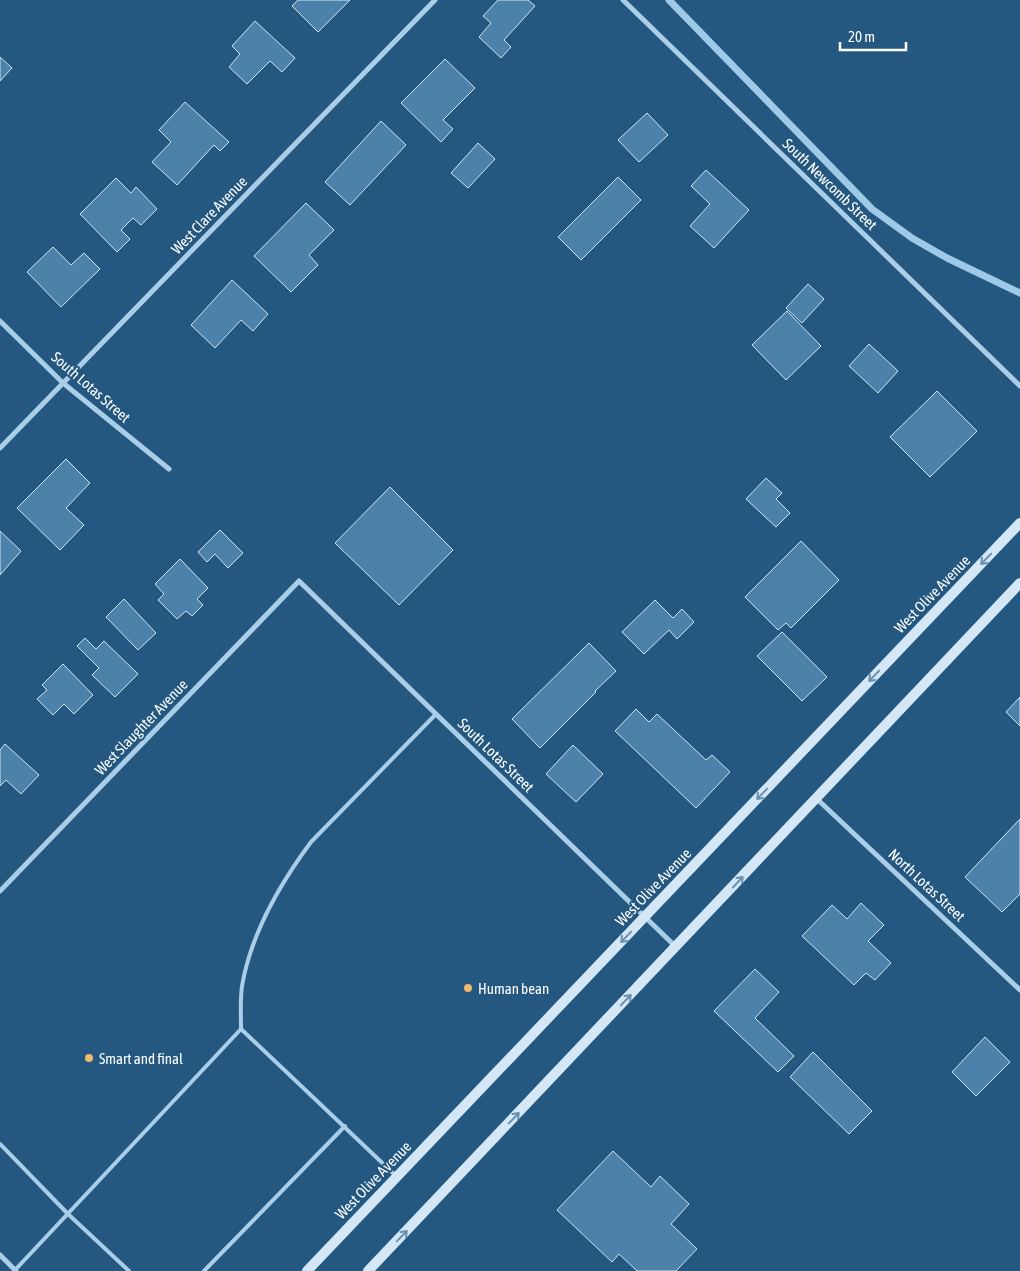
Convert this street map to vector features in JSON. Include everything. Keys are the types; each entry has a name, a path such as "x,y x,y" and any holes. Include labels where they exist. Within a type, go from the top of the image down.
{"main road":[{"name":"West Olive Avenue","path":"308,1271 1020,524"},
{"path":"368,1271 1020,584"}],"street":[{"name":"West Clare Avenue","path":"0,448 436,0"},
{"name":"South Newcomb Street","path":"622,0 1020,386"},
{"name":"South Lotas Street","path":"0,321 63,383 169,469"},
{"name":"South Lotas Street","path":"299,581 676,947"},
{"name":"West Slaughter Avenue","path":"0,891 299,581"},
{"name":"North Lotas Street","path":"817,799 1020,990"},
{"path":"0,1255 16,1270"}],"lane":[{"path":"397,1177 241,1029 240,1004 249,953 265,918 294,865 311,842 436,714"},
{"path":"16,1270 241,1029"},
{"path":"204,1271 345,1126"},
{"path":"0,1144 68,1214 129,1271"}],"building":[{"path":"298,0 350,0 318,32 292,6"},
{"path":"498,0 528,0 535,6 504,40 511,47 501,58 479,37 491,23 483,16"},
{"path":"255,21 295,58 282,72 270,61 247,84 229,67 240,54 232,46"},
{"path":"0,57 12,68 0,81"},
{"path":"445,59 475,88 443,120 453,129 441,142 401,103"},
{"path":"185,102 229,142 220,151 214,145 177,185 152,162 171,142 159,130"},
{"path":"647,113 668,135 639,162 618,140"},
{"path":"381,121 406,145 350,205 325,182"},
{"path":"478,143 495,159 468,188 451,173"},
{"path":"706,170 749,210 714,248 690,226 710,204 691,186"},
{"path":"618,177 641,200 581,260 558,237"},
{"path":"116,178 131,193 136,187 157,209 141,225 133,218 121,230 130,239 117,252 80,214"},
{"path":"306,203 334,230 309,255 318,265 291,292 254,256"},
{"path":"53,247 71,265 84,253 100,269 61,307 27,272"},
{"path":"232,280 268,314 253,331 241,320 215,348 191,325"},
{"path":"808,284 824,299 802,323 786,308"},
{"path":"787,311 821,346 786,380 752,345"},
{"path":"869,344 898,371 878,393 849,366"},
{"path":"937,391 977,431 930,477 890,437"},
{"path":"66,459 90,483 66,508 84,525 60,550 17,508"},
{"path":"766,478 782,493 776,499 790,513 776,527 746,499"},
{"path":"390,487 453,550 399,605 335,543"},
{"path":"220,530 243,553 228,568 215,554 207,562 198,552"},
{"path":"0,531 21,551 0,575"},
{"path":"801,541 839,580 791,628 786,623 778,630 745,597"},
{"path":"180,559 208,588 197,599 203,605 192,616 186,611 177,619 158,600 164,594 155,584"},
{"path":"124,599 156,633 138,650 106,617"},
{"path":"655,600 673,618 682,609 694,622 677,639 669,630 644,654 622,632"},
{"path":"782,632 827,677 802,701 757,656"},
{"path":"85,638 96,649 104,641 138,674 115,697 92,675 99,668 77,646"},
{"path":"589,643 616,671 540,748 512,719"},
{"path":"63,664 93,695 74,714 64,704 53,715 37,699 47,690 42,685"},
{"path":"1020,697 1020,726 1006,712"},
{"path":"636,709 649,722 657,714 706,760 712,755 730,772 696,808 615,731"},
{"path":"5,744 39,775 21,794 6,780 0,786 0,750"},
{"path":"573,745 603,774 576,802 546,774"},
{"path":"1020,819 1020,894 1002,912 965,877"},
{"path":"861,903 884,925 868,941 891,963 875,980 866,973 854,985 802,936 832,905 847,919"},
{"path":"755,969 779,992 755,1018 794,1056 778,1072 714,1011"},
{"path":"985,1037 1010,1062 976,1096 952,1072"},
{"path":"813,1052 872,1111 849,1134 790,1077"},
{"path":"613,1151 651,1187 660,1176 689,1204 671,1224 697,1249 676,1271 637,1271 619,1254 612,1262 557,1210"}],"waterway":[{"path":"669,0 872,209 912,238 947,258 1020,293"}],"place":[{"name":"Human bean","path":"468,988"},
{"name":"Smart and final","path":"89,1058"}]}
